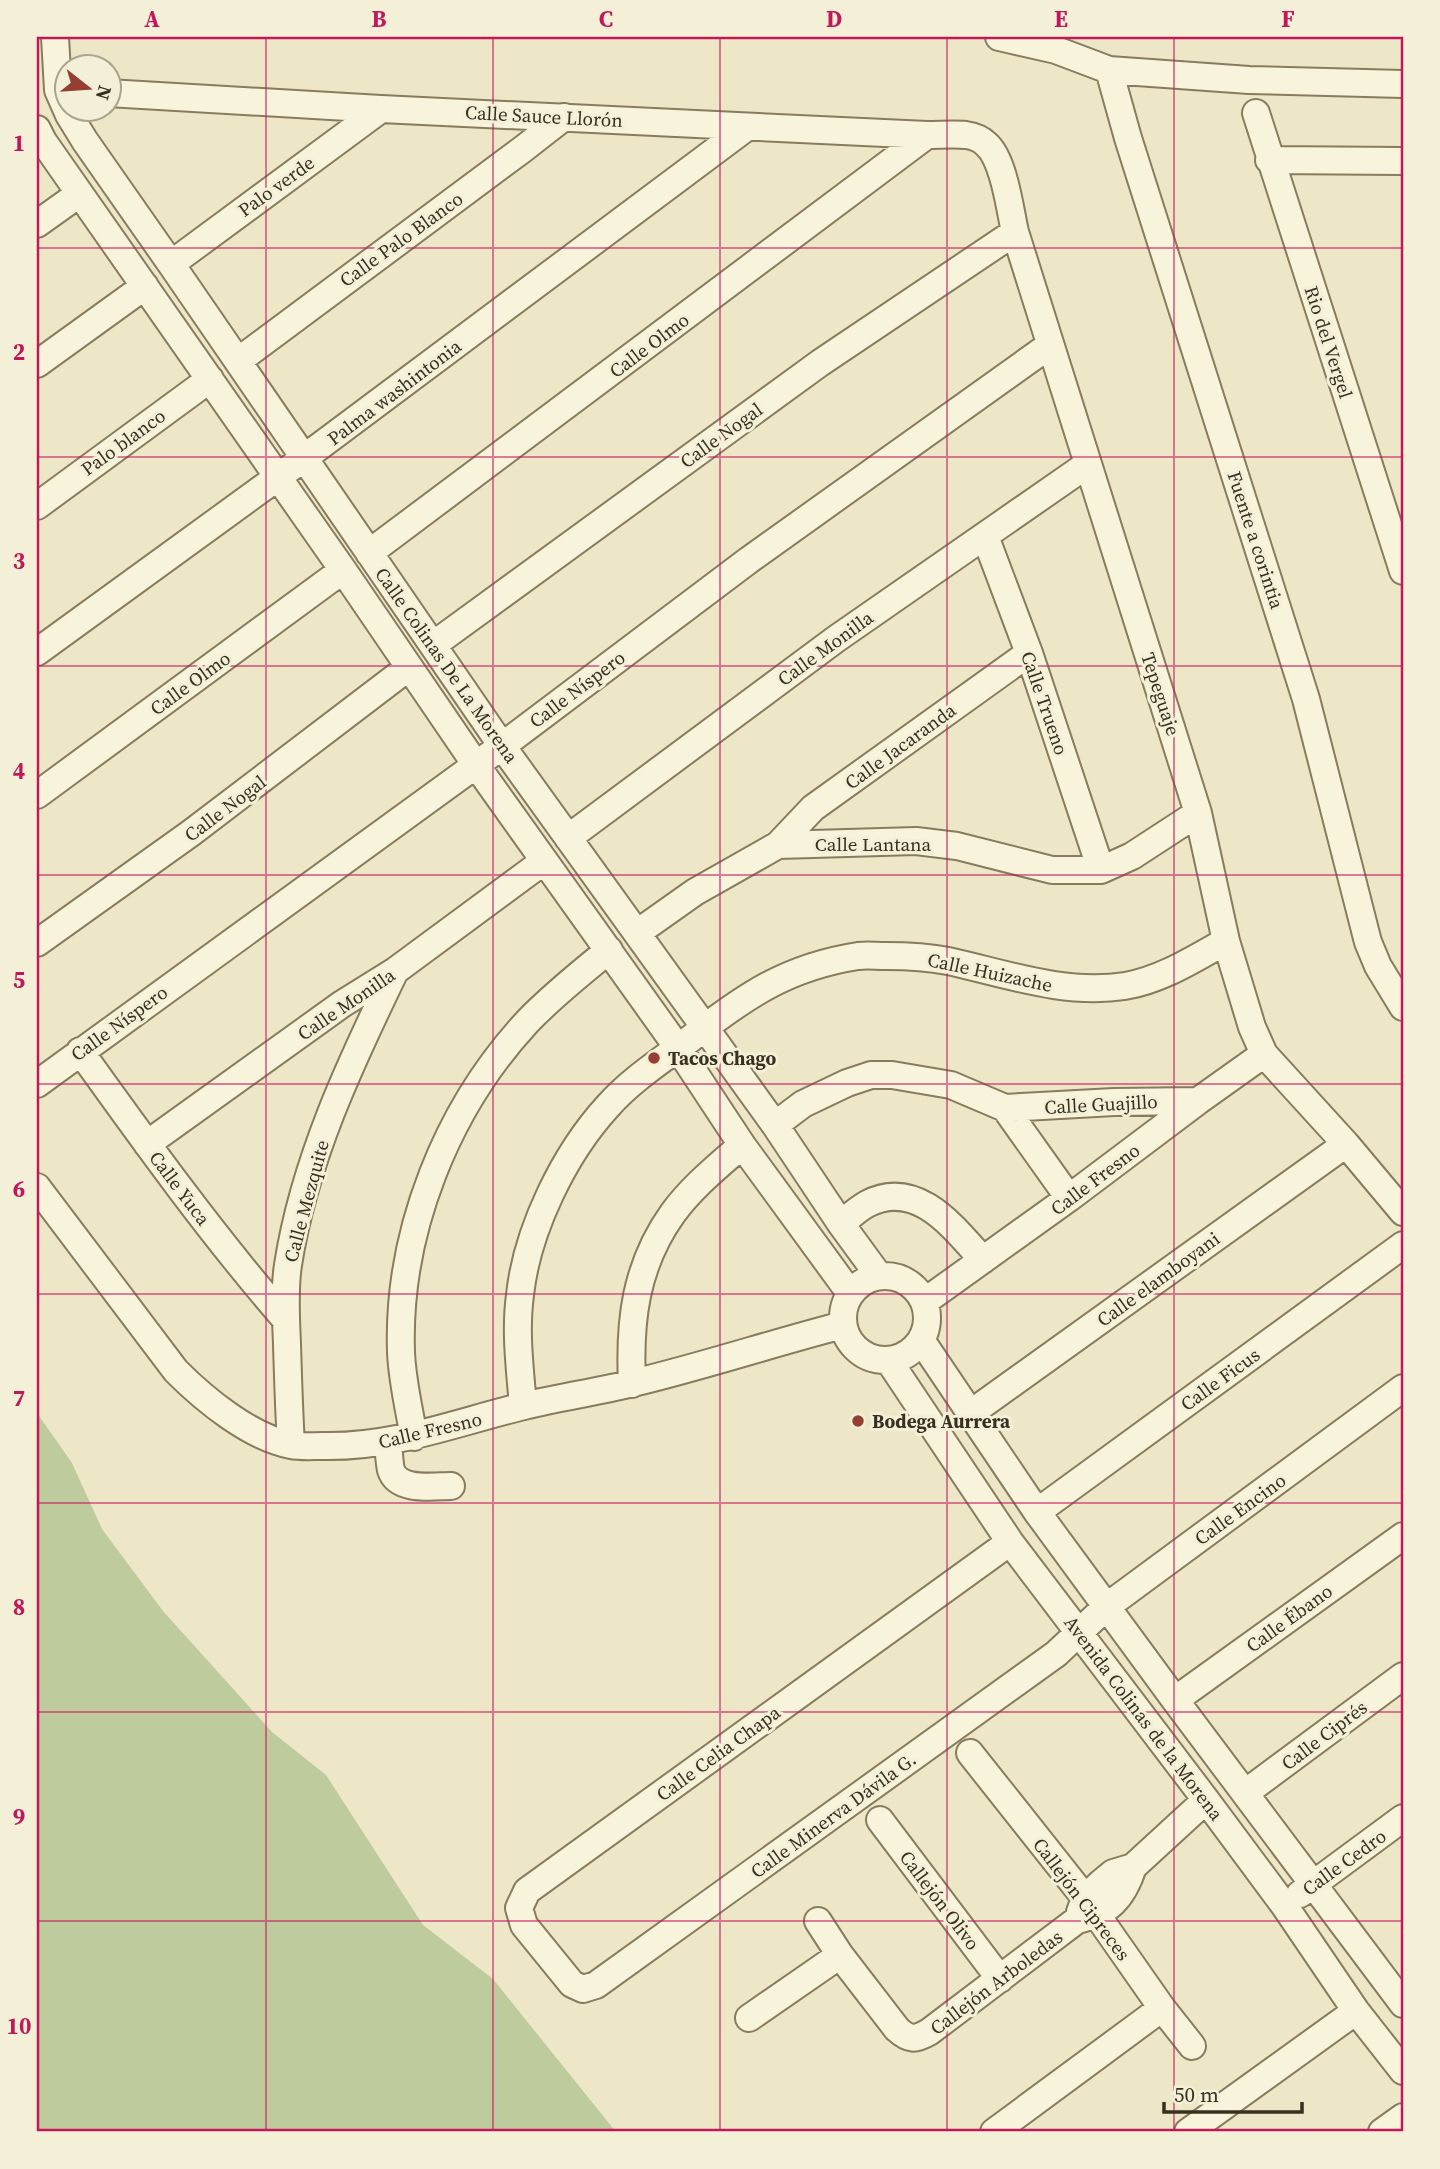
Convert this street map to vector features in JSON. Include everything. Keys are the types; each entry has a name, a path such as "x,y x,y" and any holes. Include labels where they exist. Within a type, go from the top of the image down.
{"street":[{"path":"1013,38 1056,50 1109,70 1249,80 1403,84"},
{"name":"Fuente a corintia","path":"1109,70 1128,138 1306,699 1368,942 1378,966 1403,1007"},
{"name":"Calle Sauce Llorón","path":"122,94 747,127 967,135 980,139"},
{"name":"Palo verde","path":"172,264 381,109"},
{"name":"Rio del Vergel","path":"1255,113 1403,571"},
{"name":"Calle Palo Blanco","path":"238,361 564,117"},
{"name":"Calle Colinas De La Morena","path":"73,122 502,746 775,1125 879,1276"},
{"name":"Palma washintonia","path":"37,652 304,458 747,127"},
{"name":"Calle Colinas De La Morena","path":"37,129 79,194 343,570 476,765 678,1048 742,1145 850,1293"},
{"name":"Calle Olmo","path":"369,553 927,135"},
{"name":"Tepeguaje","path":"980,139 995,155 1015,232 1198,813 1226,941 1252,1027 1264,1054 1346,1144 1403,1212"},
{"path":"1269,160 1402,165"},
{"path":"37,224 79,194"},
{"name":"Calle Nogal","path":"433,645 820,363 1015,232"},
{"path":"37,364 145,286"},
{"name":"Calle Níspero","path":"37,1084 502,746 749,560 1050,345"},
{"name":"Palo blanco","path":"37,506 210,379"},
{"name":"Calle Monilla","path":"568,838 836,639 1088,464"},
{"name":"Calle Trueno","path":"985,537 1029,653 1101,870"},
{"name":"Calle Olmo","path":"37,795 343,570"},
{"name":"Calle Jacaranda","path":"778,845 813,808 1029,653"},
{"name":"Calle Nogal","path":"37,943 191,834 409,667"},
{"name":"Calle Lantana","path":"637,933 695,892 778,845 916,841 968,848 1052,870 1101,870 1132,856 1198,813"},
{"name":"Calle Monilla","path":"147,1144 342,1004 395,971 544,860"},
{"name":"Calle Huizache","path":"523,1406 518,1338 520,1294 544,1208 562,1169 608,1105 636,1080 739,1001 769,983 807,968 860,956 946,960 1045,985 1084,989 1126,986 1164,974 1226,941"},
{"path":"414,1437 401,1354 402,1315 408,1263 420,1212 440,1156 465,1108 528,1021 609,950"},
{"name":"Calle Mezquite","path":"291,1445 286,1320 287,1266 314,1160 364,1034 395,971"},
{"name":"Calle Yuca","path":"80,1051 243,1270 286,1320"},
{"name":"Calle Fresno","path":"924,1303 1264,1054"},
{"name":"Calle Guajillo","path":"775,1125 803,1104 871,1075 892,1075 951,1085 1004,1108 1198,1101"},
{"name":"Calle Guajillo","path":"1004,1108 1069,1198"},
{"name":"Calle elamboyani","path":"971,1413 1346,1144"},
{"path":"632,1384 632,1320 639,1286 654,1245 673,1213 696,1187 742,1145"},
{"name":"Calle Fresno","path":"37,1187 152,1341 185,1379 231,1418 261,1434 291,1445 340,1447 414,1437 523,1406 632,1384 843,1325"},
{"path":"841,1224 866,1205 895,1196 906,1198 941,1214 984,1260"},
{"name":"Calle Ficus","path":"1037,1512 1403,1245"},
{"path":"879,1276 901,1279 919,1293 927,1315 926,1328 913,1350 889,1361 864,1356 846,1337 843,1325 842,1314 850,1293 867,1279 879,1276"},
{"name":"Avenida Colinas de la Morena","path":"921,1340 1037,1512 1106,1608 1314,1884 1394,1971 1403,2004"},
{"name":"Avenida Colinas de la Morena","path":"889,1361 1010,1542 1206,1800 1284,1905 1356,2011 1403,2071"},
{"name":"Calle Encino","path":"1079,1632 1106,1608 1403,1388"},
{"path":"388,1442 392,1472 401,1482 418,1486 452,1486"},
{"name":"Calle Ébano","path":"1175,1700 1403,1536"},
{"name":"Calle Celia Chapa","path":"583,1989 572,1984 524,1925 519,1908 527,1891 1010,1542"},
{"name":"Calle Minerva Dávila G.","path":"583,1989 596,1985 1012,1687 1056,1654 1079,1632"},
{"name":"Calle Ciprés","path":"1245,1793 1403,1676"},
{"name":"Callejón Cipreces","path":"970,1753 1086,1911 1192,2046"},
{"name":"Callejón Arboledas","path":"840,1955 897,2029 912,2039 929,2032 1086,1911 1113,1873 1133,1867 1206,1800"},
{"name":"Calle Cedro","path":"1284,1905 1403,1818"},
{"name":"Callejón Olivo","path":"880,1820 1000,1979"},
{"path":"749,2018 840,1955 818,1922"},
{"path":"994,2132 1162,2008"},
{"path":"1188,2132 1356,2011"},
{"path":"1382,2132 1403,2117"}],"green space":[{"path":"37,1413 72,1463 102,1529 163,1611 272,1732 326,1775 423,1925 493,1979 616,2132 37,2132"}],"place":[{"name":"Tacos Chago","path":"654,1058"},
{"name":"Bodega Aurrera","path":"858,1421"}]}
